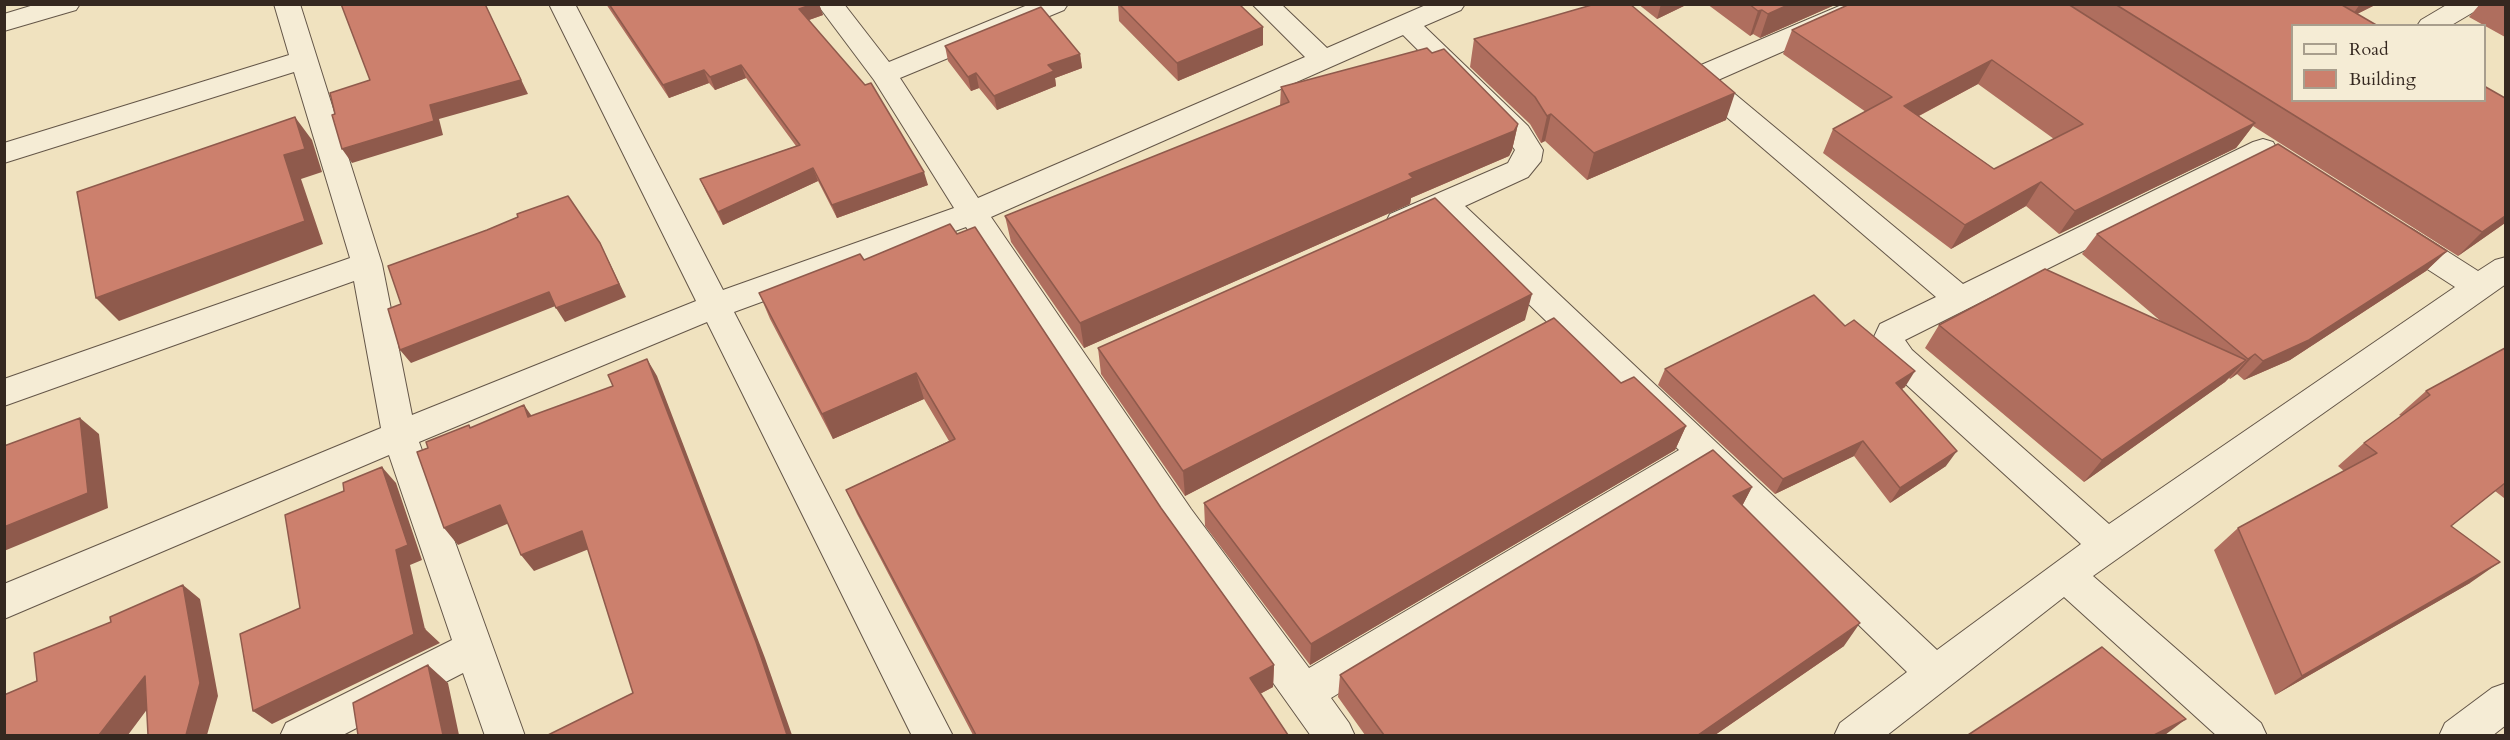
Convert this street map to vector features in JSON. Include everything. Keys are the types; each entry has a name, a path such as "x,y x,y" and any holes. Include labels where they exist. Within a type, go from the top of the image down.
{"street":[{"path":"4,23 68,4"},
{"path":"287,4 367,264 399,435 505,735"},
{"path":"562,4 933,735"},
{"path":"830,4 884,74 972,213 1087,364 1178,520 1335,735"},
{"path":"884,74 1055,4"},
{"path":"1265,4 1324,60"},
{"path":"4,602 399,435 715,306 972,213 1452,4"},
{"path":"1869,4 1689,71 1960,299"},
{"path":"2433,24 2468,4"},
{"path":"1378,232 1518,170 1526,161 1529,150 1518,133 1407,24"},
{"path":"4,153 304,60"},
{"path":"2107,545 1900,360 1890,348 1889,339 1891,333 1960,299 2273,155 2233,130"},
{"path":"1443,203 1935,673"},
{"path":"1854,735 2107,545 2492,278 2381,224"},
{"path":"4,393 367,264"},
{"path":"1532,334 1563,317"},
{"path":"1304,693 1704,453"},
{"path":"1178,520 1209,504"},
{"path":"2066,575 2247,735"},
{"path":"300,735 474,648"},
{"path":"2459,735 2505,701"}],"building":[{"path":"341,4 485,4 521,80 430,105 434,121 342,149 332,115 335,114 330,93 370,80"},
{"path":"609,4 813,4 799,9 865,85 871,83 924,172 832,205 813,168 718,212 700,179 800,145 741,65 710,77 704,70 663,85"},
{"path":"1119,4 1239,4 1263,27 1177,63"},
{"path":"1595,4 1630,4 1735,93 1594,153 1551,114 1547,116 1535,97 1474,39"},
{"path":"1749,4 1790,4 1768,14 1762,10 1758,11"},
{"path":"1850,4 2068,4 2255,123 2075,211 2041,182 1965,225 1833,129 1892,97 1792,30","holes":["1992,60 2083,124 1994,169 1904,106"]},
{"path":"2115,4 2344,4 2342,5 2375,24 2291,24 2291,102 2486,102 2486,87 2505,98 2505,216 2482,232"},
{"path":"1041,7 1080,54 1048,65 1054,71 994,96 976,73 968,77 945,46"},
{"path":"1427,48 1432,53 1444,49 1518,124 1514,131 1409,174 1413,178 1080,323 1005,216 1289,102 1281,87"},
{"path":"295,117 305,149 284,155 305,221 96,298 77,192"},
{"path":"2278,144 2447,251 2309,340 2263,361 2255,354 2248,359 2097,234"},
{"path":"568,196 600,243 619,284 556,308 549,292 400,350 388,309 401,304 388,266 487,230 518,217 517,214"},
{"path":"1435,198 1532,294 1183,471 1098,348"},
{"path":"950,224 957,234 975,227 1161,508 1274,665 1250,678 1288,735 976,735 846,490 955,439 916,373 822,414 759,293 860,254 864,260"},
{"path":"2045,269 2246,360 2102,460 1939,325"},
{"path":"1814,295 1845,326 1854,320 1915,371 1896,383 1957,451 1900,488 1863,441 1783,479 1665,369"},
{"path":"1554,318 1621,383 1634,377 1686,426 1311,644 1204,503"},
{"path":"2505,348 2505,483 2451,526 2500,562 2302,676 2238,528 2377,453 2364,443 2430,395 2426,391"},
{"path":"647,359 756,642 787,735 548,735 633,693 582,531 521,555 500,505 444,528 417,452 428,448 426,442 469,425 470,428 524,405 528,417 613,386 608,375"},
{"path":"80,418 88,493 4,527 4,446"},
{"path":"1713,450 1752,487 1733,496 1860,623 1698,735 1384,735 1340,675"},
{"path":"382,467 408,545 396,550 414,634 425,629 253,711 240,634 300,608 285,515 344,491 343,483"},
{"path":"183,585 200,683 186,735 148,735 145,676 99,735 4,735 4,695 37,681 34,653 111,622 110,617"},
{"path":"2102,647 2186,719 2154,735 1968,735"},
{"path":"428,665 443,735 358,735 353,703"}]}
